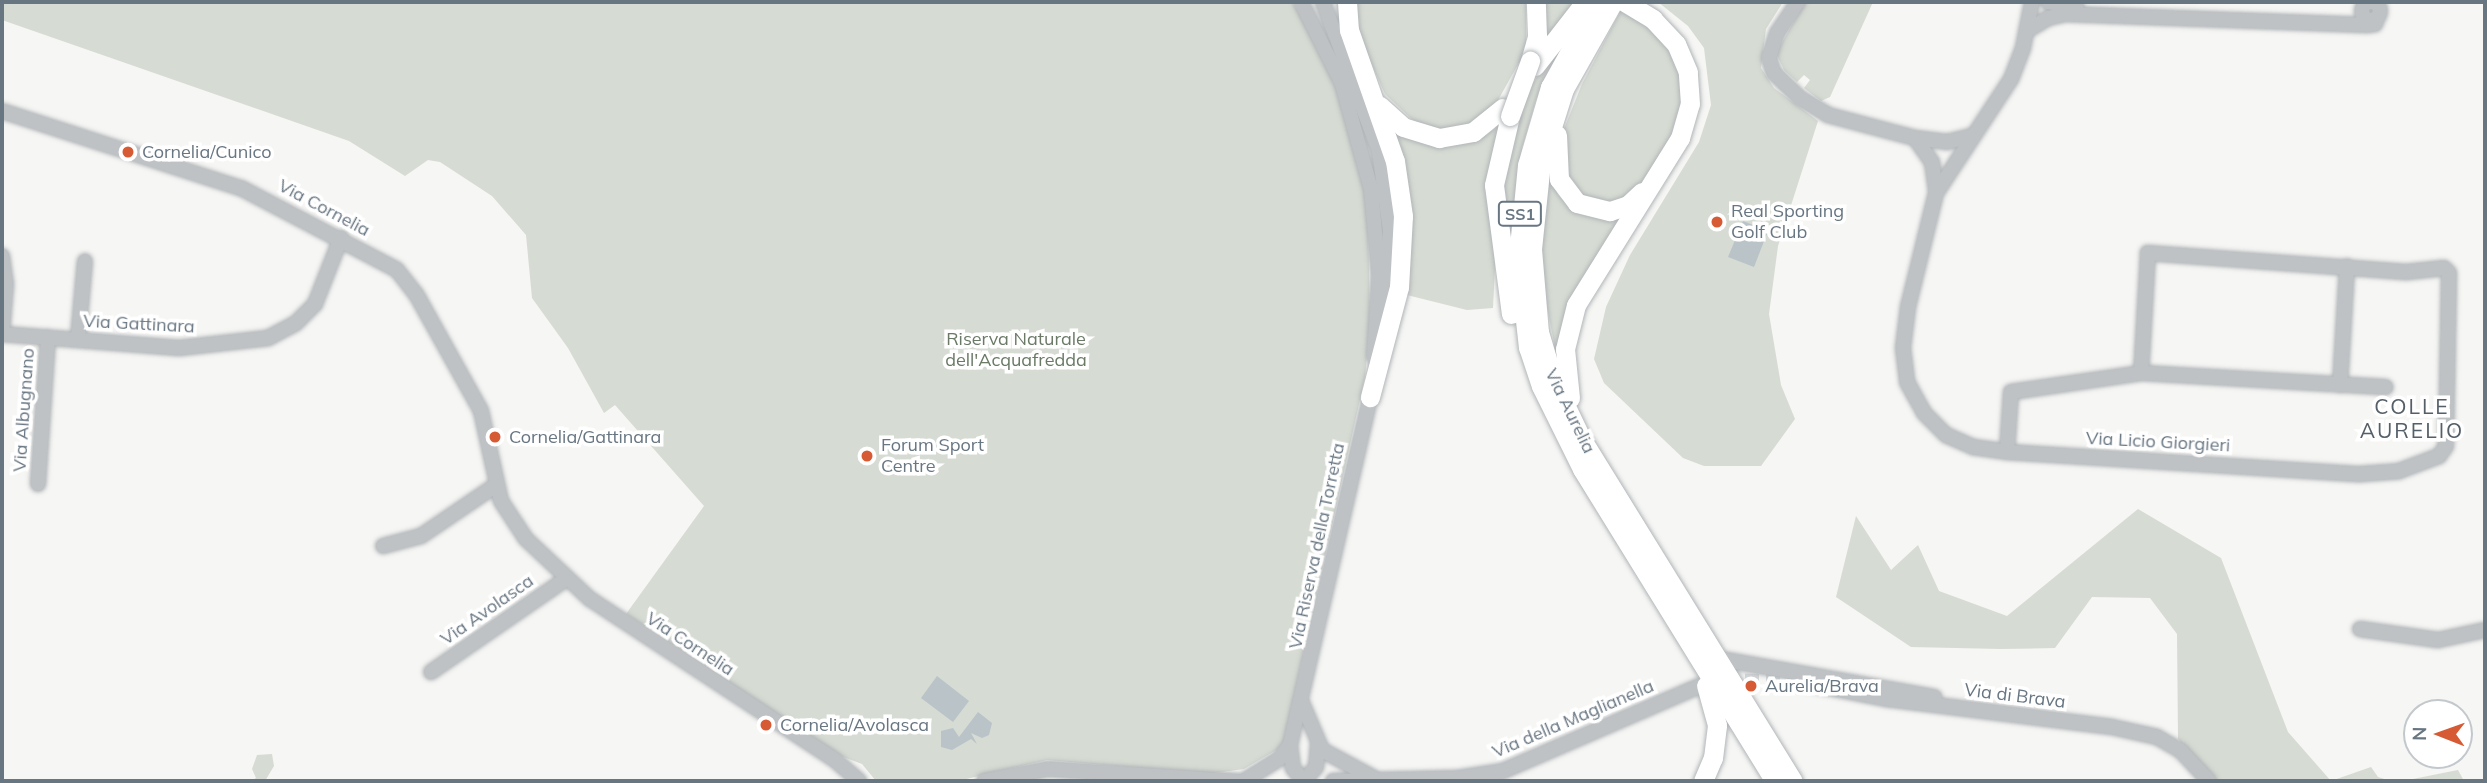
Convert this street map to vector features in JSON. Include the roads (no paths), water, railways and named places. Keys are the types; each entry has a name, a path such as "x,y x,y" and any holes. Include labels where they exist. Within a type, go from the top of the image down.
{"highway":[{"path":"1347,2 1349,30 1378,103 1400,188 1403,259 1370,397"},
{"path":"1532,64 1537,36 1536,2"},
{"path":"1563,434 1530,380 1506,287 1494,185 1506,112 1532,64 1585,2"},
{"name":"Via Aurelia","path":"1597,2 1543,106 1519,215 1519,284 1528,347 1563,434 1775,781"},
{"name":"Via Aurelia","path":"1613,2 1570,76 1552,122 1538,180 1532,277 1549,368 1589,452 1793,781"},
{"path":"1589,452 1565,379 1571,321 1584,290 1685,128 1690,89 1680,50 1647,15 1625,2"},
{"path":"1570,76 1555,158 1559,179 1568,194 1587,209 1610,211 1628,205 1654,179"},
{"path":"1378,103 1403,127 1439,138 1473,132 1506,112"},
{"path":"1656,588 1714,705 1715,747 1703,781"},
{"path":"1760,729 1804,781"}],"street":[{"path":"1301,2 1342,84 1371,189 1379,275 1370,397"},
{"path":"1323,2 1372,126 1388,203 1388,287 1370,397"},
{"path":"1798,2 1770,50 1771,69 1778,79 1828,115 1915,138 1947,142 1971,136"},
{"name":"Via Licio Giorgieri","path":"2032,2 2028,30 2006,89 1971,136 1936,193 1908,307 1903,348 1907,382 1924,413 1946,435 1973,447 2007,452 2360,474 2392,473 2434,459 2445,451 2447,442 2448,270 2347,266"},
{"path":"2048,2 2087,11"},
{"path":"2028,30 2053,16 2087,11 2315,20 2371,25 2371,15"},
{"name":"Via Cornelia","path":"2,111 215,177 341,238 397,270 416,293 484,417 502,504 522,534 566,579 642,636 835,760 859,781"},
{"name":"Via Licio Giorgieri","path":"1915,138 1932,162 1936,193"},
{"name":"Via Gattinara","path":"2,334 191,348 272,336 301,320 315,304 341,238"},
{"path":"2141,373 2148,253 2347,266 2340,385"},
{"path":"2,256 6,284 2,334"},
{"path":"78,340 85,261"},
{"name":"Via Albugnano","path":"38,484 48,337"},
{"path":"2007,452 2011,392 2141,373 2386,387"},
{"name":"Via Riserva della Torretta","path":"1290,745 1302,703 1370,397"},
{"path":"383,546 421,536 496,485"},
{"name":"Via Avolasca","path":"431,672 566,579"},
{"path":"2360,629 2438,640 2485,630"},
{"path":"1715,658 1814,673 1940,698 1966,710"},
{"name":"Via di Brava","path":"1800,682 1966,710 2112,727 2157,737 2181,751 2209,781"},
{"name":"Via della Maglianella","path":"1333,781 1458,778 1511,768 1699,686"},
{"path":"1290,745 1293,768 1304,781 1316,767 1318,745 1302,703"},
{"path":"1244,781 1279,760 1290,745"},
{"path":"1318,745 1333,759 1379,780"},
{"path":"984,781 1049,769 1237,781"}],"tunnel":[{"path":"1724,680 1800,682"}],"place":[{"name":"Cornelia/Cunico","path":"128,152"},
{"name":"Real Sporting Golf Club","path":"1717,222"},
{"name":"Cornelia/Gattinara","path":"495,437"},
{"name":"Forum Sport Centre","path":"867,456"},
{"name":"Aurelia/Brava","path":"1751,686"},
{"name":"Cornelia/Avolasca","path":"766,725"}],"district":[{"name":"COLLE AURELIO","path":"2412,418"}],"park label":[{"name":"Riserva Naturale dell'Acquafredda","path":"1016,350"}]}
